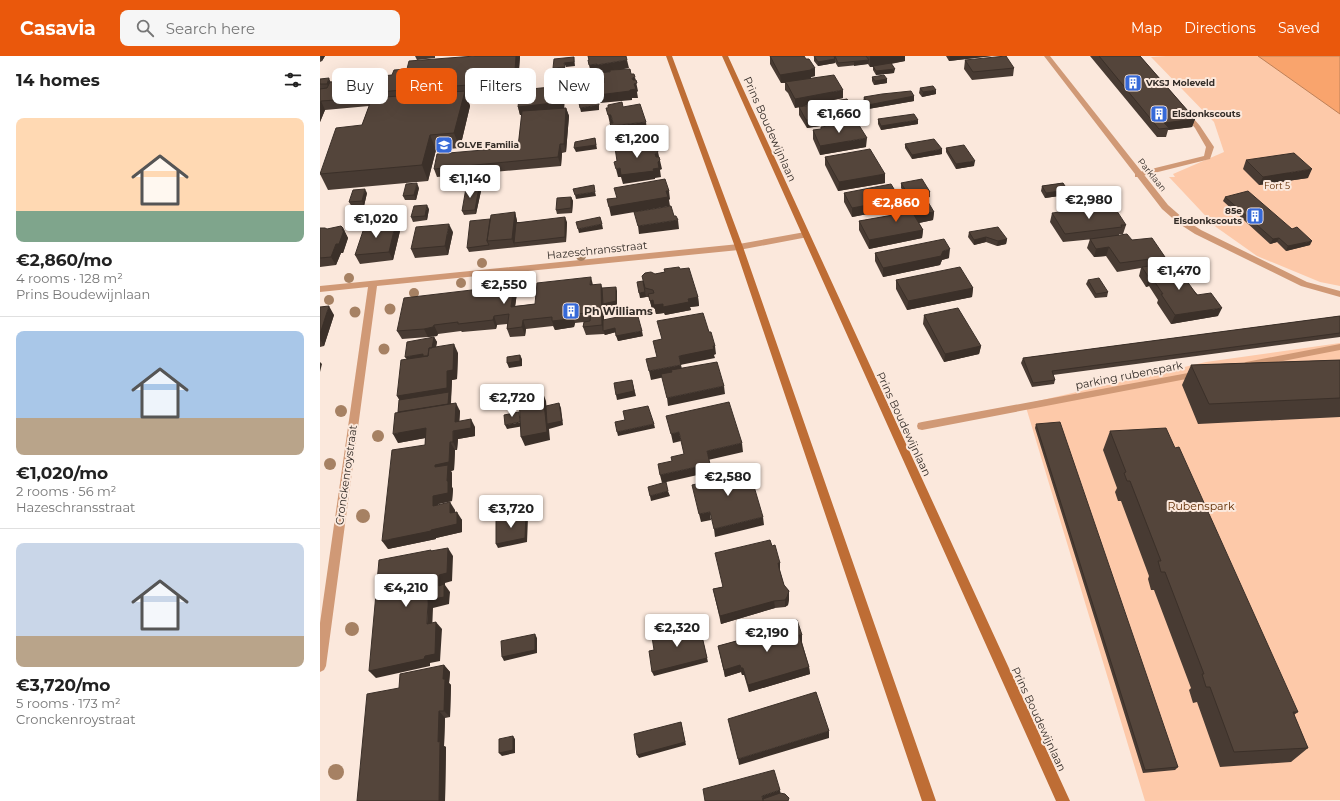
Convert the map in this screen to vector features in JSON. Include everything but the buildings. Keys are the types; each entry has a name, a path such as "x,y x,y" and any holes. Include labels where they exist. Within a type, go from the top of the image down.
{"main road":[{"path":"669,56 739,247 929,801"},
{"name":"Prins Boudewijnlaan","path":"725,56 1063,801"}],"street":[{"name":"Parklaan","path":"1047,56 1138,175 1165,208 1181,221 1198,232 1304,284 1340,294"},
{"path":"1138,175 1207,157 1210,147 1198,127 1182,110"},
{"name":"Hazeschransstraat","path":"320,289 739,247 805,235"},
{"name":"Cronckenroystraat","path":"320,666 373,284"},
{"path":"1239,366 1340,347"},
{"name":"parking rubenspark","path":"922,426 1208,372"}],"green space":[{"name":"Fort 5","path":"1340,56 1340,286 1320,282 1257,256 1216,227 1169,177 1175,177 1173,174 1224,152 1214,122 1151,57"},
{"name":"Rubenspark","path":"1340,343 1340,800 1145,801 1025,404 1206,362"}],"shaded area":[{"path":"1258,56 1340,56 1340,114"}],"place":[{"name":"VKSJ Moleveld","path":"1133,83"},
{"name":"Elsdonkscouts","path":"1159,114"},
{"name":"OLVE Familia","path":"444,145"},
{"name":"85e Elsdonkscouts","path":"1255,216"},
{"name":"Ph Williams","path":"571,311"}]}
